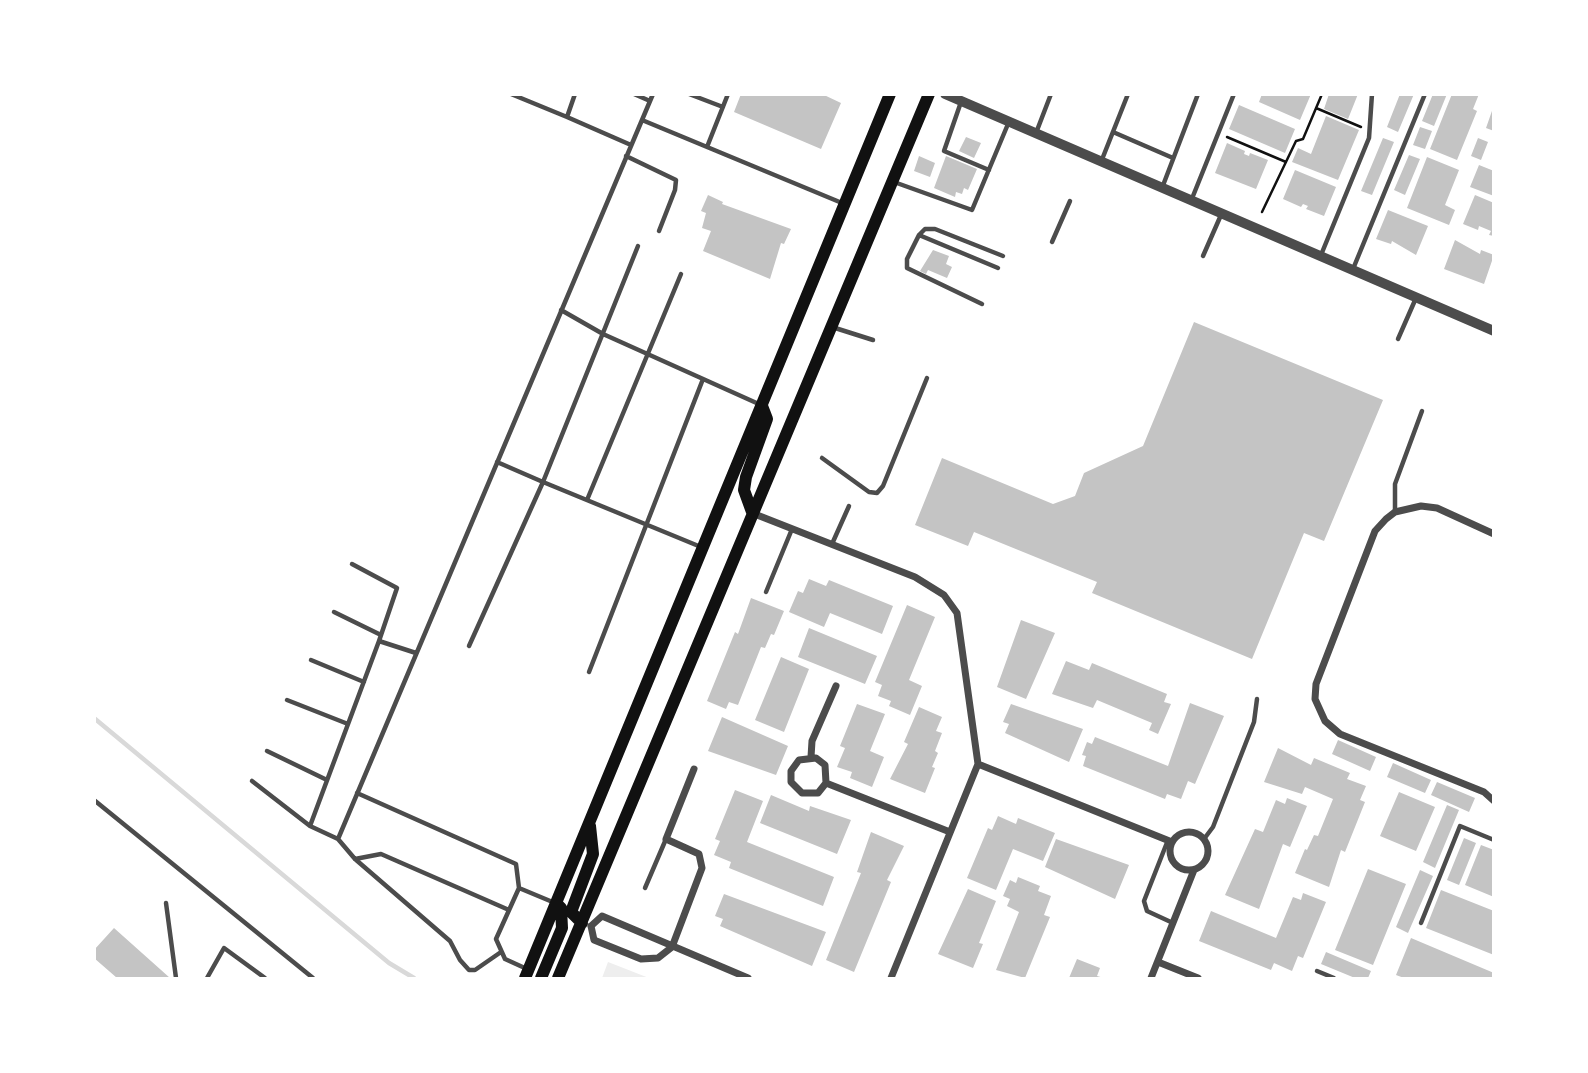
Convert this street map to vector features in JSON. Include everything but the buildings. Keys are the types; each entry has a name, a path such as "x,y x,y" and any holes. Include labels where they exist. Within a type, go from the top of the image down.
{"main road":[{"path":"526,974 590,825 890,94"},
{"path":"558,978 586,925 752,512 929,94"},
{"path":"752,512 744,490 746,477 767,419 762,406"},
{"path":"586,925 571,912 593,854 590,825"},
{"path":"541,978 562,928 561,908 556,903"}],"street":[{"path":"945,94 1493,331"},
{"path":"1493,534 1437,508 1421,506 1395,512 1375,531 1316,684 1318,709 1325,722 1340,734 1484,792 1493,801"},
{"path":"752,512 923,582 944,595 957,613 978,764 891,978"},
{"path":"810,757 813,741 836,686"},
{"path":"810,757 825,765 827,783 812,794 802,793 794,787 790,777 793,767 799,760 810,757"},
{"path":"978,764 1170,841 1187,832 1205,839 1208,857 1194,870 1151,978"},
{"path":"694,769 666,839 699,854 702,868 672,947 657,958 640,960 594,940 586,925 602,916 672,947 748,978"},
{"path":"827,783 950,832"},
{"path":"1170,841 1171,855 1177,865 1194,870"},
{"path":"1158,962 1198,978"}],"lane":[{"path":"511,94 631,145"},
{"path":"567,117 575,94"},
{"path":"634,94 650,101"},
{"path":"338,839 653,94"},
{"path":"690,94 723,107"},
{"path":"707,147 728,94"},
{"path":"1035,134 1051,94"},
{"path":"1100,162 1128,94"},
{"path":"1161,189 1198,94"},
{"path":"1191,201 1234,94"},
{"path":"1321,256 1369,138 1372,94"},
{"path":"1353,270 1425,94"},
{"path":"961,102 944,152 989,170"},
{"path":"642,120 845,204"},
{"path":"892,181 972,210 1009,123"},
{"path":"1113,131 1173,158"},
{"path":"626,156 676,180 675,190 659,231"},
{"path":"1052,242 1070,201"},
{"path":"1203,256 1221,214"},
{"path":"982,304 908,268 907,258 925,229 935,229 1003,256"},
{"path":"919,235 998,268"},
{"path":"469,646 543,482 638,246"},
{"path":"587,500 681,274"},
{"path":"1398,339 1417,296"},
{"path":"560,310 603,334 762,406"},
{"path":"831,326 873,340"},
{"path":"589,672 703,379"},
{"path":"822,458 869,492 877,492 883,486 927,379"},
{"path":"1395,512 1395,484 1422,411"},
{"path":"496,462 704,548"},
{"path":"832,544 849,506"},
{"path":"766,592 792,529"},
{"path":"310,826 397,588 352,564"},
{"path":"334,612 380,638 416,653"},
{"path":"311,660 364,682"},
{"path":"1205,839 1213,827 1254,723 1257,699"},
{"path":"287,700 348,724"},
{"path":"267,751 327,780"},
{"path":"251,781 310,826 338,839 355,859 450,941 469,970 475,970 501,952"},
{"path":"357,793 516,863 519,887 496,939 505,959 526,974"},
{"path":"95,801 313,978"},
{"path":"1421,923 1460,826 1493,840"},
{"path":"645,888 666,839"},
{"path":"1170,841 1144,901 1147,911 1155,917 1174,923"},
{"path":"355,859 381,854 509,910"},
{"path":"519,887 556,903"},
{"path":"166,903 176,978"},
{"path":"207,978 224,948 265,978"},
{"path":"1317,971 1334,978"}],"path":[{"path":"1262,212 1296,141 1303,139 1322,94"},
{"path":"1316,108 1369,130"},
{"path":"1218,133 1287,163"}],"shaded area":[{"path":"608,962 649,978 602,978"}],"waterway":[{"path":"94,718 389,963 414,978"}]}
